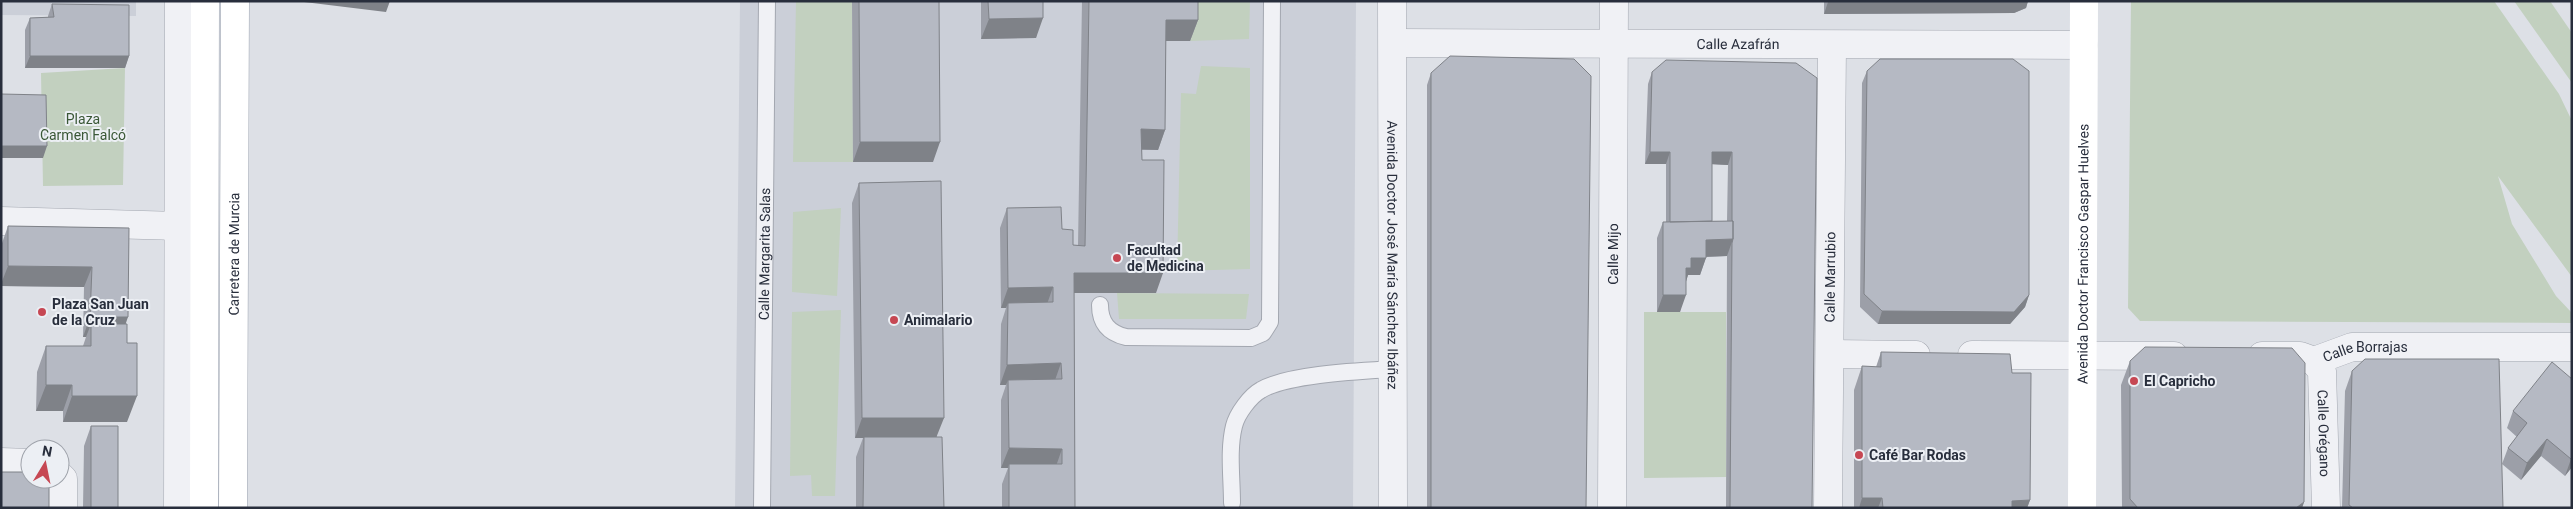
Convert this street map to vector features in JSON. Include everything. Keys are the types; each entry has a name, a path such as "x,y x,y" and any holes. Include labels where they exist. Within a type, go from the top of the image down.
{"main road":[{"name":"Carretera de Murcia","path":"204,508 206,1"},
{"name":"Carretera de Murcia","path":"233,508 235,1"},
{"name":"Avenida Doctor Francisco Gaspar Huelves","path":"2082,508 2084,1"}],"street":[{"path":"178,508 179,1"},
{"name":"Avenida Doctor José María Sánchez Ibáñez","path":"1392,1 1394,43 1393,508"},
{"name":"Calle Mijo","path":"1612,508 1614,1"},
{"name":"Calle Azafrán","path":"1394,43 2084,46"},
{"name":"Calle Marrubio","path":"1828,508 1832,45"},
{"path":"1,221 179,226"},
{"name":"Calle Borrajas","path":"2233,356 2300,356 2314,361 2352,347 2572,347"},
{"path":"1830,354 2195,356"},
{"name":"Calle Orégano","path":"2314,361 2322,371 2326,508"},
{"path":"1,462 20,463"},
{"path":"63,489 63,508"}],"lane":[{"name":"Calle Margarita Salas","path":"762,508 767,1"},
{"path":"1100,305 1100,316 1106,326 1114,334 1126,337 1251,338 1263,333 1270,322 1272,1"},
{"path":"1232,503 1234,425 1245,405 1261,390 1286,381 1313,376 1393,369"}],"shaded area":[{"path":"1,1 136,1 136,16 1,15"},
{"path":"740,1 1356,1 1353,508 735,508"}],"green space":[{"path":"796,1 852,1 853,162 793,162"},
{"path":"1191,1 1250,1 1249,39 1190,41"},
{"path":"2131,1 2494,1 2559,94 2572,121 2572,277 2498,176 2512,224 2556,296 2572,313 2572,323 2140,321 2128,308"},
{"path":"2514,1 2550,1 2572,33 2572,83"},
{"path":"1201,66 1250,68 1250,269 1177,271 1181,93 1196,94"},
{"name":"Plaza Carmen Falcó","path":"125,68 123,185 43,186 41,73"},
{"path":"841,208 837,296 792,292 793,212"},
{"path":"1117,293 1249,294 1246,319 1119,319"},
{"path":"841,310 835,496 812,496 811,475 790,476 792,312"},
{"path":"1644,312 1726,312 1726,477 1644,478"}],"building":[{"path":"859,1 939,1 940,142 860,142"},
{"path":"988,1 1043,1 1043,18 989,19"},
{"name":"Facultad de Medicina","path":"1089,1 1198,1 1198,20 1166,20 1165,130 1141,129 1142,160 1164,160 1163,273 1074,273 1075,508 1009,508 1009,464 1062,464 1062,449 1009,448 1008,380 1062,379 1061,363 1007,365 1008,303 1053,302 1053,287 1008,288 1007,208 1061,207 1062,229 1073,230 1073,245 1085,246"},
{"path":"1828,1 1940,1 1828,2"},
{"path":"52,4 129,5 129,56 30,56 30,18 54,17"},
{"path":"1450,56 1574,59 1591,76 1586,508 1431,508 1431,73"},
{"path":"1880,59 2013,59 2029,71 2029,295 2014,312 1882,311 1864,294 1867,71"},
{"path":"1666,60 1796,63 1817,78 1812,508 1730,508 1732,152 1712,152 1712,221 1670,222 1670,152 1650,152 1652,72"},
{"path":"1,94 46,95 47,146 1,146"},
{"name":"Animalario","path":"941,181 944,418 862,418 859,183"},
{"path":"1733,221 1733,239 1706,240 1706,258 1691,258 1691,268 1686,268 1686,295 1663,295 1663,222"},
{"path":"8,226 129,228 128,317 90,317 92,267 8,266"},
{"path":"91,324 127,324 127,343 137,343 137,396 72,396 72,385 46,385 46,346 91,346"},
{"path":"2145,347 2292,348 2305,363 2304,502 2296,508 2138,508 2130,499 2130,361"},
{"path":"1881,352 2010,354 2012,373 2031,373 2030,500 2012,501 2012,508 1883,508 1882,498 1862,498 1862,366 1881,367"},
{"path":"2365,359 2499,359 2503,508 2353,508 2349,505 2352,371"},
{"path":"2552,362 2572,379 2572,458 2547,439 2527,463 2508,448 2527,423 2513,411"},
{"path":"91,426 118,426 118,508 91,508"},
{"path":"864,437 942,437 944,508 863,508"},
{"path":"1,472 20,472 20,489 49,489 49,508 1,508"}],"place":[{"name":"Facultad de Medicina","path":"1117,258"},
{"name":"Plaza San Juan de la Cruz","path":"42,312"},
{"name":"Animalario","path":"894,320"},
{"name":"El Capricho","path":"2134,381"},
{"name":"Café Bar Rodas","path":"1859,455"}]}
